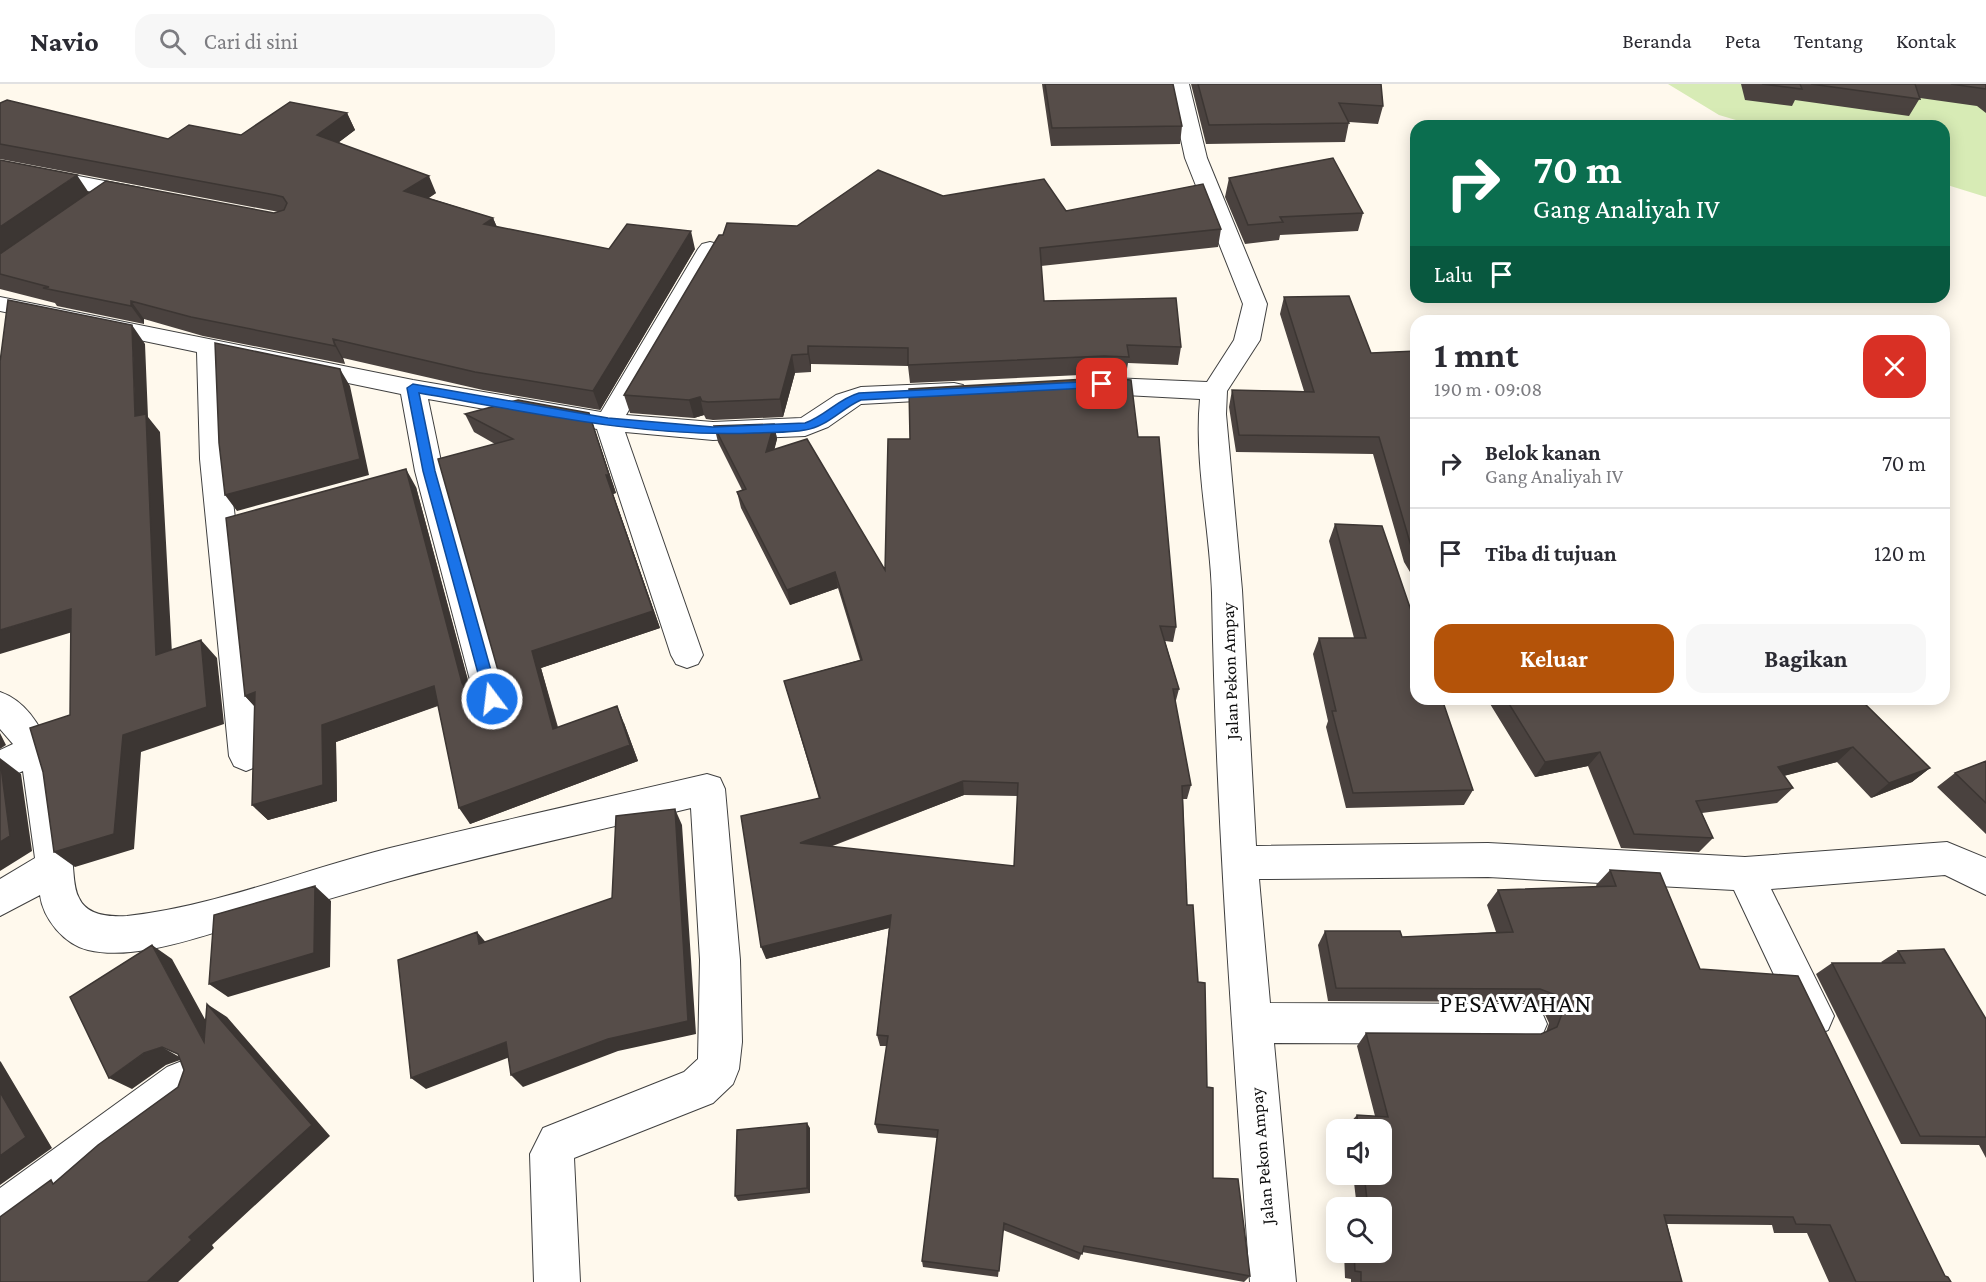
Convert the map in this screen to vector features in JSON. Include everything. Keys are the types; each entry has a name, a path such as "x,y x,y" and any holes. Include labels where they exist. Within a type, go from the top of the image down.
{"street":[{"path":"1059,386 1102,384 1214,391 1247,340 1255,304 1196,158 1179,84"},
{"path":"0,167 158,198"},
{"path":"84,209 112,190"},
{"path":"687,655 608,422 710,249"},
{"path":"6,313 210,348 413,388 608,422 713,431 805,427 819,422 843,404 859,396 982,390"},
{"path":"210,348 214,459 232,525 246,756"},
{"path":"413,388 418,474 492,699"},
{"name":"Jalan Pekon Ampay","path":"1214,391 1217,491 1227,590 1229,685 1239,863 1273,1282"},
{"path":"0,706 28,738 42,775 60,904 70,917 89,932 124,934 175,926 388,865 707,789 712,883 720,960 721,1042 718,1069 698,1088 558,1143 552,1154 557,1282"},
{"path":"0,766 33,751"},
{"path":"1239,863 1488,860 1745,874 1947,858 1986,878"},
{"path":"0,899 55,866"},
{"path":"1745,874 1829,1046"},
{"path":"1251,1023 1527,1024"},
{"path":"0,1215 182,1082"}],"green space":[{"path":"1668,84 1986,84 1986,197 1950,186 1950,120 1736,120 1719,115"}],"building":[{"path":"1045,84 1173,84 1182,126 1052,128"},
{"path":"1198,84 1381,84 1383,106 1339,103 1349,123 1209,125"},
{"path":"1762,84 1800,84 1802,89"},
{"path":"1811,84 1915,84 1920,99"},
{"path":"1951,84 1986,84 1986,89"},
{"path":"7,100 168,139 189,125 241,135 290,102 347,113 317,135 429,176 404,191 493,218 484,224 609,249 627,224 691,231 593,391 475,372 333,339 335,346 191,317 131,301 131,306 43,288 49,287 0,274 0,254 106,181 274,213 284,210 287,203 283,197 275,195 0,144 0,103"},
{"path":"1333,158 1363,213 1280,217 1283,222 1248,225 1229,178"},
{"path":"0,160 77,175 0,227"},
{"path":"878,170 943,196 1044,179 1066,211 1203,184 1221,229 1040,248 1044,301 1176,298 1181,347 1127,345 1129,357 1104,356 908,365 908,348 808,346 808,354 792,355 780,399 708,402 702,401 700,397 689,400 624,395 719,235 723,235 727,223 797,226"},
{"path":"1349,296 1371,353 1410,351 1410,543 1379,437 1239,435 1232,390 1314,392 1284,297"},
{"path":"8,300 132,325 135,416 146,414 156,655 201,640 207,707 123,735 114,834 54,852 43,772 30,728 70,715 71,609 0,630 0,362"},
{"path":"215,343 340,369 360,459 225,495 219,443"},
{"path":"1104,378 1131,380 1138,437 1159,437 1176,627 1160,626 1179,689 1173,689 1191,785 1182,786 1187,905 1193,905 1198,982 1205,983 1207,1087 1213,1088 1213,1178 1238,1179 1250,1276 1084,1246 1082,1254 1004,1223 999,1271 922,1261 938,1130 875,1124 888,1036 877,1035 891,915 761,947 741,816 820,798 784,681 862,660 835,572 787,590 737,492 746,489 714,426 774,424 766,452 807,439 885,570 888,439 910,439 909,389","holes":["963,781 1018,783 1014,866 800,843"]},
{"path":"518,400 589,413 609,475 606,475 653,611 532,651 553,729 617,706 630,745 459,808 434,686 322,725 323,785 252,805 255,692 245,696 226,518 406,469 462,683 469,694 482,697 496,693 501,681 438,459 513,439 465,414"},
{"path":"1335,524 1382,526 1410,608 1410,705 1444,705 1473,790 1353,793 1332,711 1336,711 1319,638 1366,638"},
{"path":"1510,705 1866,705 1930,768 1889,783 1853,747 1778,767 1793,788 1696,801 1713,838 1634,834 1600,752 1545,762"},
{"path":"0,759 10,836 0,842"},
{"path":"1986,761 1986,803 1955,773"},
{"path":"675,809 688,1021 608,1039 511,1075 506,1042 411,1078 398,960 477,932 479,944 612,898 616,816"},
{"path":"1610,870 1660,873 1700,969 1798,976 1945,1276 1951,1282 1856,1282 1830,1225 1796,1224 1793,1217 1664,1215 1682,1282 1361,1282 1361,1272 1355,1271 1355,1263 1392,1263 1392,1197 1367,1197 1365,1185 1392,1185 1392,1119 1357,1119 1357,1115 1388,1117 1366,1033 1541,1034 1557,1027 1563,1011 1556,995 1540,989 1336,988 1325,931 1400,931 1402,937 1513,932 1498,890 1616,886"},
{"path":"315,886 314,953 209,984 214,915"},
{"path":"152,945 204,1042 207,1004 312,1125 189,1237 192,1240 147,1282 0,1282 0,1217 51,1180 53,1184 98,1145 178,1087 184,1070 178,1054 162,1047 144,1053 109,1078 70,997"},
{"path":"1944,949 1986,1019 1986,1137 1920,1136 1832,963 1905,963 1898,951"},
{"path":"0,1092 26,1137 0,1156"},
{"path":"807,1123 807,1188 735,1196 737,1130"}],"district":[{"name":"PESAWAHAN","path":"1516,1003"}],"route":[{"path":"492,699 429,471 413,388 608,422 713,431 805,427 819,422 852,398 859,396 1102,384"}]}
